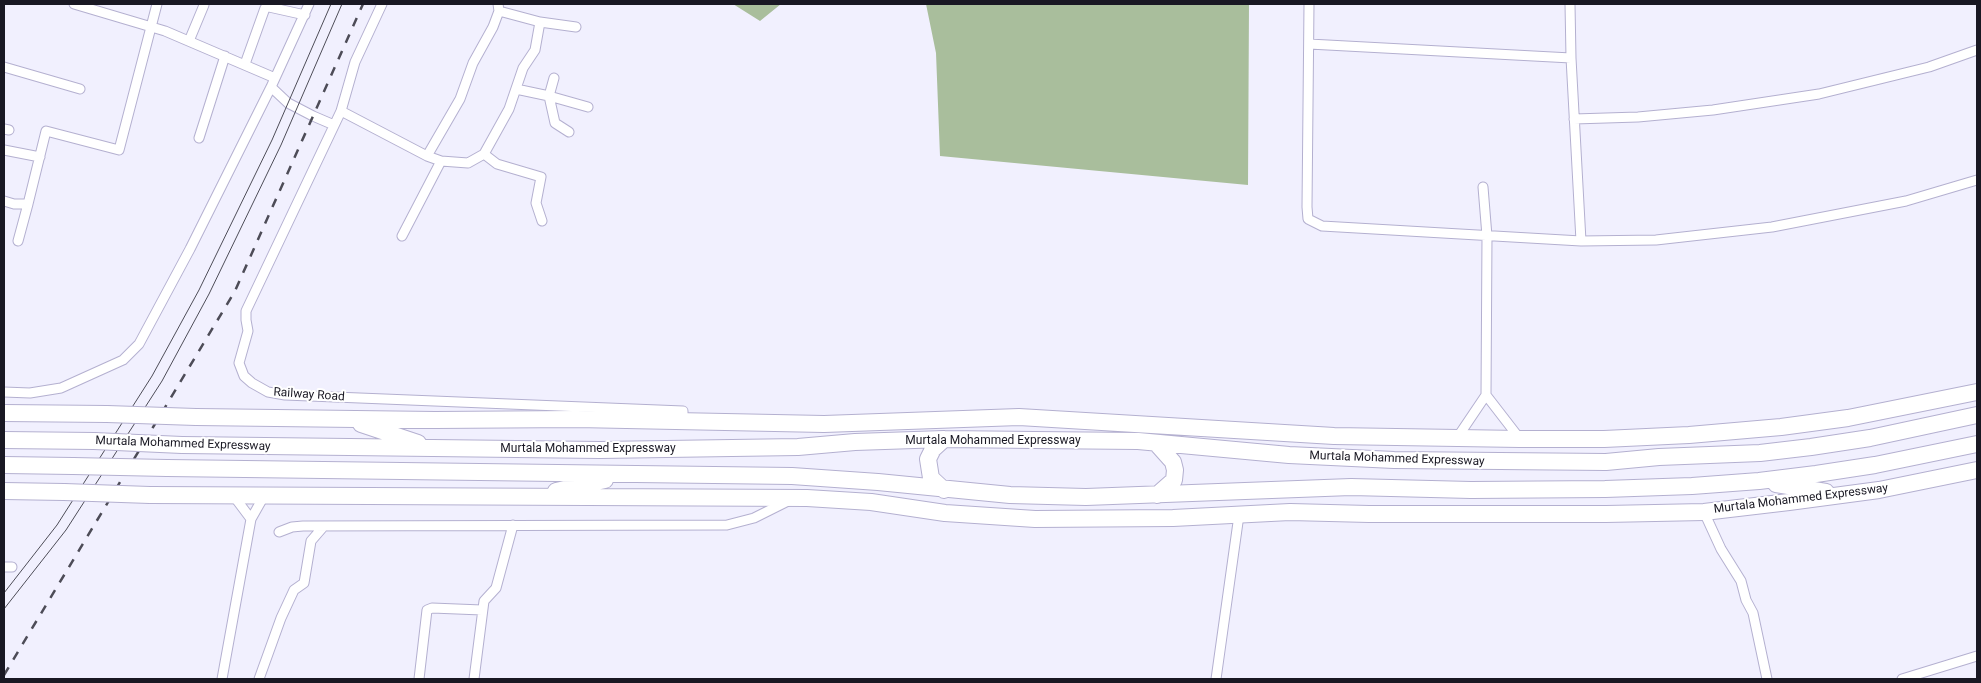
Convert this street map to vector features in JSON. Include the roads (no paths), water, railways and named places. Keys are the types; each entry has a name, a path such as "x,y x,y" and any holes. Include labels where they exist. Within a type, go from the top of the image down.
{"highway":[{"name":"Murtala Mohammed Expressway","path":"4,413 824,424 1019,417 1118,422 1277,434 1520,439 1689,435 1780,427 1848,418 1977,392"},
{"name":"Murtala Mohammed Expressway","path":"4,440 94,441 182,445 600,450 778,447 944,439 1138,441 1289,455 1435,461 1606,462 1659,457 1760,453 1870,438 1977,416"},
{"path":"1760,453 1848,418"},
{"path":"346,419 434,449"},
{"path":"944,439 933,449 928,459 931,478 944,490"},
{"path":"1156,443 1173,462 1175,470 1174,480 1157,495"},
{"name":"Murtala Mohammed Expressway","path":"4,465 792,476 1010,495 1086,497 1351,487 1472,490 1692,486 1759,481 1875,465 1977,444"},
{"name":"Murtala Mohammed Expressway","path":"4,491 150,495 794,498 870,502 945,513 1035,519 1098,520 1290,512 1521,515 1704,512 1879,490 1977,470"},
{"path":"532,497 628,474"},
{"path":"794,498 829,479"},
{"path":"1759,481 1841,495"}],"street":[{"path":"74,4 152,27 226,56 275,78"},
{"path":"18,241 46,131 119,150 157,4"},
{"path":"4,392 30,394 61,388 123,360 139,344 271,87 309,4"},
{"name":"Railway Road","path":"382,4 355,62 341,111 246,311 248,331 239,363 244,376 268,392 286,395 683,411 683,421"},
{"path":"1309,4 1307,207 1308,219 1322,226 1581,241 1656,240 1772,227 1906,201 1977,180"},
{"path":"1570,4 1571,58 1581,241"},
{"path":"189,41 204,5"},
{"path":"245,64 265,8 270,7 305,15"},
{"path":"427,156 460,99 473,63 493,27 499,8 540,22 576,27"},
{"path":"341,111 427,156 441,161 468,163 484,154 509,108 523,68 535,50 540,22"},
{"path":"1309,44 1571,58"},
{"path":"1574,119 1638,118 1712,110 1819,94 1929,67 1977,50"},
{"path":"200,138 226,56"},
{"path":"4,66 80,89"},
{"path":"554,78 549,96 555,123 569,132"},
{"path":"271,87 288,103 334,125"},
{"path":"516,89 588,107"},
{"path":"4,150 40,156"},
{"path":"484,154 497,164 541,177 536,203 542,221"},
{"path":"402,236 441,161"},
{"path":"1457,439 1486,395 1487,236 1483,187"},
{"path":"4,200 14,204 28,204"},
{"path":"1486,395 1520,439"},
{"path":"234,495 251,519"},
{"path":"222,679 251,519 264,496"},
{"path":"279,532 292,527 324,526 728,525 754,518 794,498"},
{"path":"1704,512 1721,549 1741,581 1746,600 1753,614 1767,679"},
{"path":"1216,679 1239,515"},
{"path":"474,679 484,601 496,588 513,525"},
{"path":"259,679 281,618 294,590 304,583 311,541 324,526"},
{"path":"419,679 427,610 432,608 482,610"},
{"path":"1902,679 1977,656"}],"tram line":[{"path":"4,593 57,525 152,376 199,290 272,140 331,4"},
{"path":"4,609 66,530 162,381 209,294 281,145 342,4"}],"railway":[{"path":"4,675 235,291 363,4"}]}
